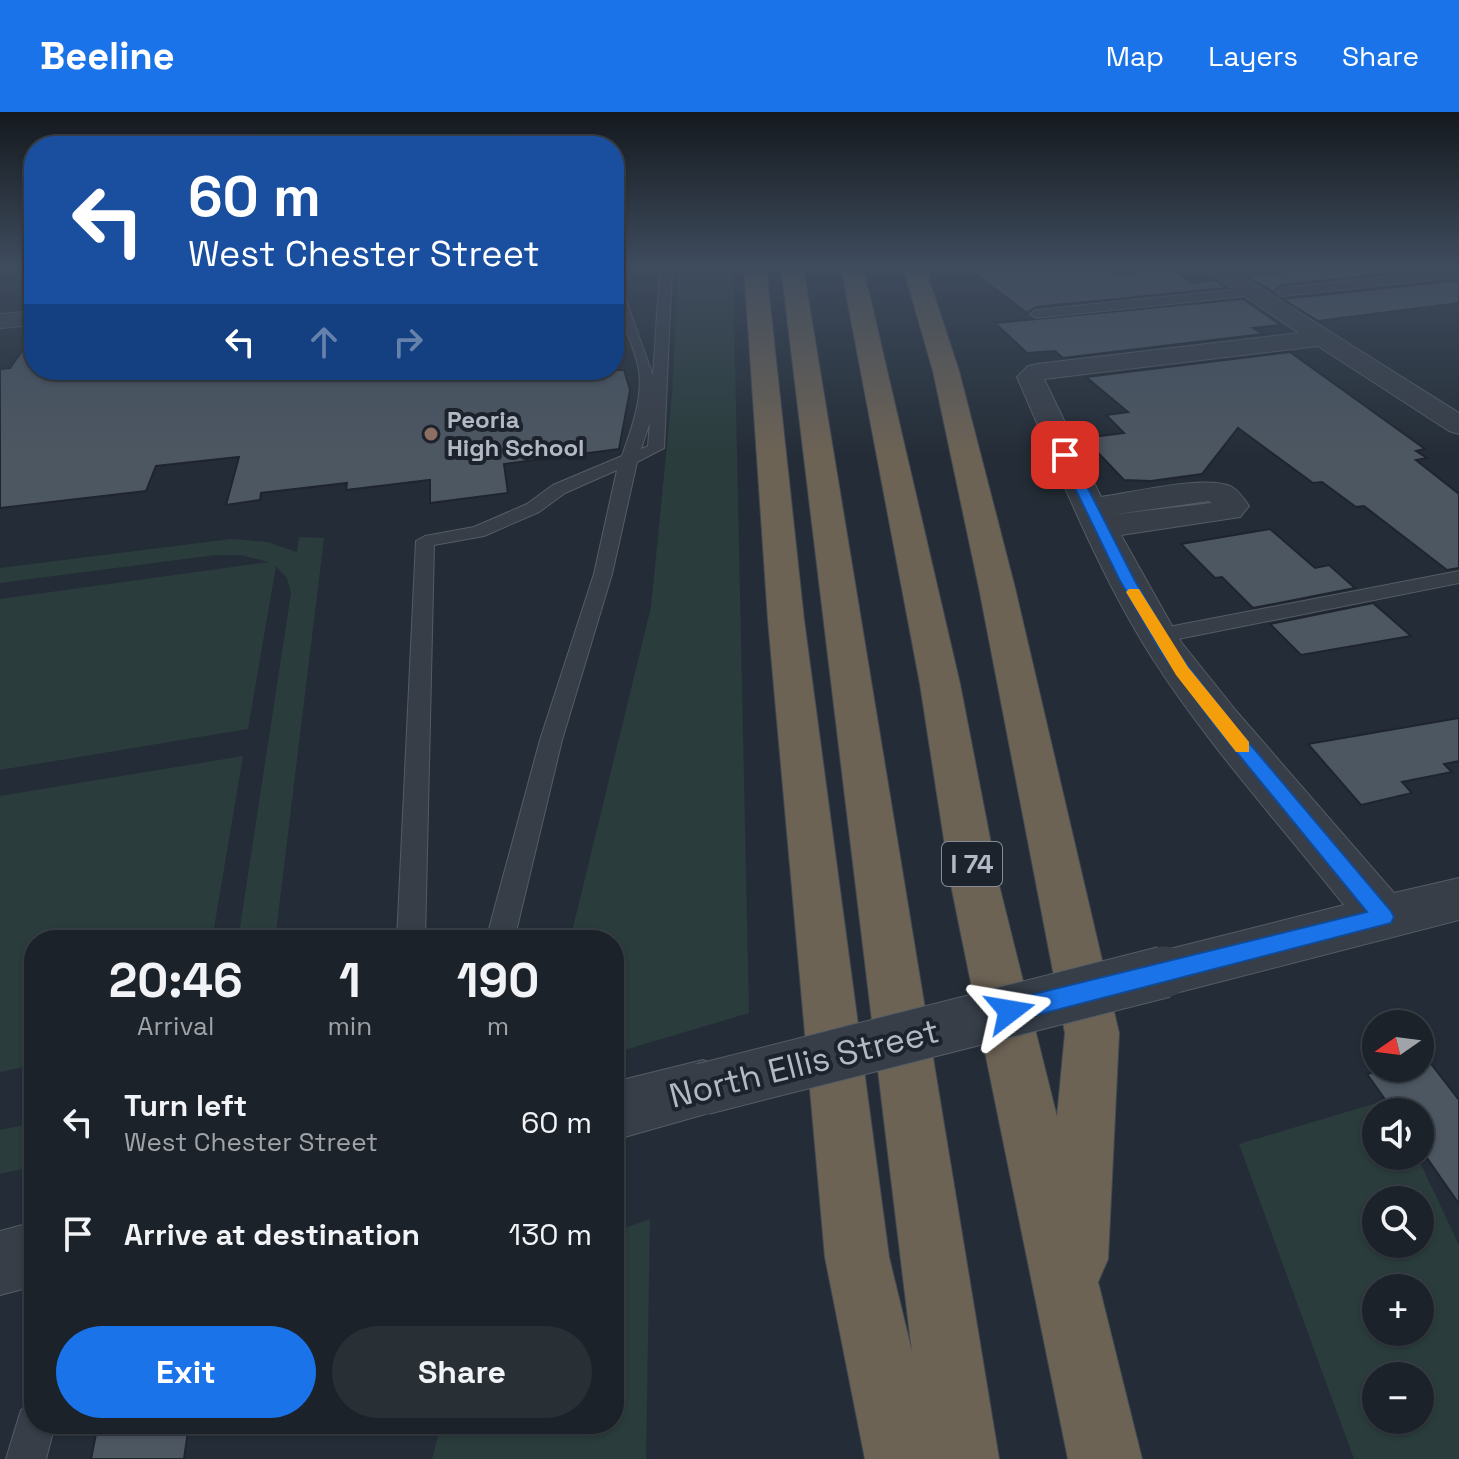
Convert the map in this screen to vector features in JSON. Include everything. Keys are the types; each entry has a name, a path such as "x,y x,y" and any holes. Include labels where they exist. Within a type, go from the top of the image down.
{"highway":[{"path":"761,330 785,605 857,1257 902,1459"},
{"path":"801,330 962,1459"},
{"name":"I 74","path":"865,330 940,684 975,885 1105,1459"},
{"path":"933,330 946,371 997,588 1092,1033 1072,1306"}],"street":[{"path":"1310,330 1459,425"},
{"path":"1345,330 1450,393"},
{"path":"1323,338 1030,375 1096,518 1158,636 1208,705 1384,917"},
{"path":"1409,393 1450,393"},
{"name":"North Ellis Street","path":"624,1109 1459,899"},
{"path":"0,1263 24,1257"}],"lane":[{"path":"503,930 551,740 603,574 620,487 643,419 646,371 631,330"},
{"path":"411,930 425,541 478,532 533,508 559,489 656,448 663,330"},
{"path":"1158,636 1459,577"},
{"path":"26,1459 32,1434"}],"shaded area":[{"path":"675,330 734,330 749,1013 624,1050 624,930 572,930 651,607 672,394"},
{"path":"299,537 324,538 276,930 240,930 291,593 287,578 276,566 248,729 0,770 0,599 269,562 241,555 215,555 0,583 0,568 231,539 267,542 297,552"},
{"path":"243,756 214,930 24,930 24,1067 0,1072 0,796"},
{"path":"1362,1107 1362,1170 1424,1170 1431,1186 1362,1186 1362,1258 1434,1258 1434,1192 1459,1245 1459,1459 1354,1459 1239,1144"},
{"path":"24,1125 24,1168 0,1174 0,1130"},
{"path":"650,1219 646,1459 432,1459 438,1434 624,1434 624,1228"}],"building":[{"path":"1002,330 1256,330 1263,334 1063,358 1055,351 1027,353"},
{"name":"Peoria High School","path":"24,348 24,380 624,380 624,370 630,390 619,449 504,464 508,493 430,503 430,480 346,490 347,483 261,493 260,500 226,505 239,457 156,466 146,491 0,508 0,369 10,368"},
{"path":"1290,352 1425,449 1416,451 1427,458 1416,460 1459,494 1459,568 1447,570 1364,506 1356,507 1322,482 1313,483 1238,428 1202,474 1151,481 1124,480 1084,438 1124,433 1106,415 1128,412 1086,377"},
{"path":"1270,529 1315,568 1329,565 1355,588 1253,608 1222,577 1215,578 1181,544"},
{"path":"1373,603 1411,636 1301,655 1270,624"},
{"path":"1459,718 1459,761 1444,764 1452,772 1402,782 1412,793 1361,805 1308,744"},
{"path":"1434,1068 1459,1100 1459,1204 1434,1168 1434,1098 1384,1098 1373,1082 1434,1082"},
{"path":"96,1434 188,1434 184,1459 91,1459"}],"slow traffic":[{"path":"1134,592 1166,649 1243,747"}],"place":[{"name":"Peoria High School","path":"431,434"}],"route":[{"path":"1010,1011 1384,917 1222,723 1166,649 1094,516 1065,455"}]}
